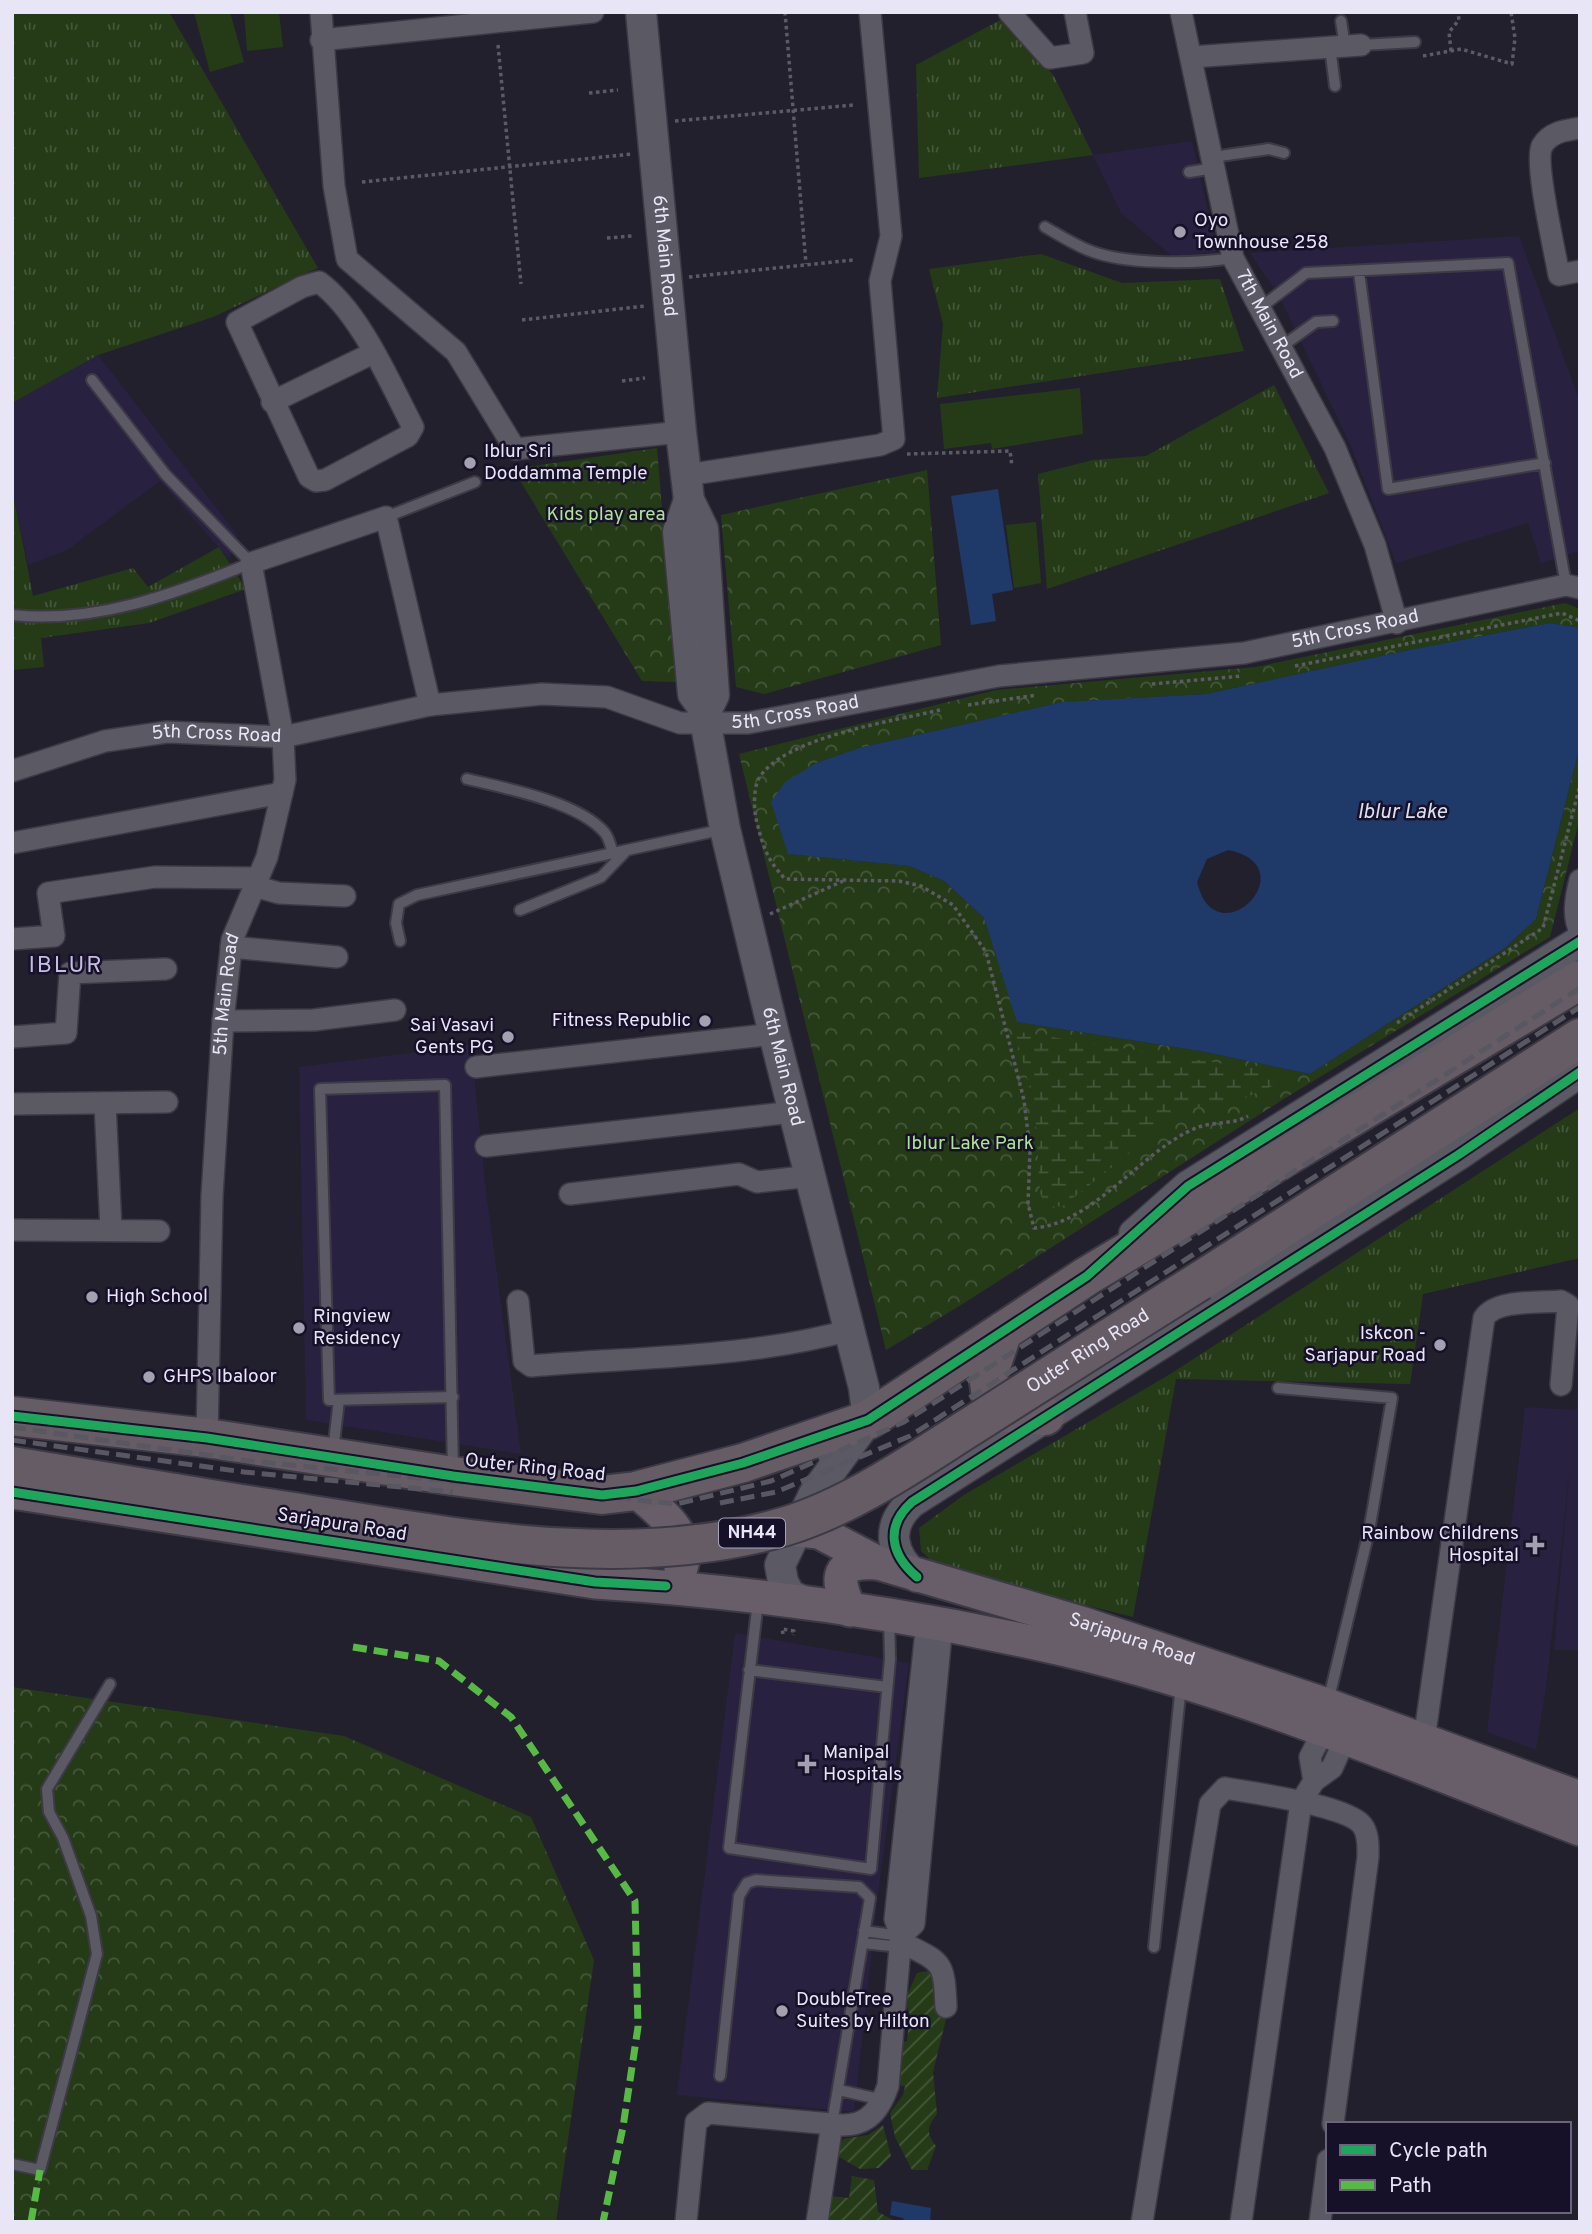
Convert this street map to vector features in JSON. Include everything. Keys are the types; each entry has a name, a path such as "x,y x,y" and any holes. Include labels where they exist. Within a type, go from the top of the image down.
{"highway":[{"name":"Outer Ring Road","path":"12,1416 207,1438 453,1476 602,1495 636,1491 743,1463 868,1420 1087,1276 1580,980"},
{"name":"Outer Ring Road","path":"12,1465 241,1504 557,1548 618,1550 687,1546 787,1525 846,1500 919,1460 1580,1038"},
{"path":"1003,1331 988,1375 992,1403 1003,1413 1045,1416"}],"main road":[{"path":"636,1491 675,1526 683,1555 682,1566 666,1586"},
{"name":"Sarjapura Road","path":"12,1492 595,1582 666,1586 935,1623 1068,1650 1332,1725 1424,1740 1580,1798"},
{"name":"Sarjapura Road","path":"675,1526 704,1532 797,1528 819,1532 878,1563 916,1577 1081,1623 1580,1829"},
{"path":"850,1610 839,1583 841,1575 853,1566 878,1563"}],"street":[{"path":"321,12 334,186 347,259 456,352 514,449 681,432"},
{"path":"321,40 593,12"},
{"name":"6th Main Road","path":"641,12 681,432 688,487 703,529 714,695 706,718 725,829 774,1034 863,1378 868,1420"},
{"path":"688,487 880,445 894,439 880,281 891,236 870,12"},
{"path":"1009,12 1050,58 1083,53 1075,12"},
{"name":"7th Main Road","path":"1181,12 1233,258 1335,448 1375,545 1397,623"},
{"path":"1192,57 1345,46"},
{"path":"1580,128 1557,132 1549,138 1539,158 1559,275 1580,271"},
{"path":"318,282 335,294 373,353 413,427 412,432 325,480 316,481 309,477 237,322 302,287 318,282 347,259"},
{"path":"272,402 373,353"},
{"path":"251,563 386,517 430,705"},
{"name":"5th Main Road","path":"207,1438 212,1196 223,1021 231,947 267,856 285,780 283,737 251,563"},
{"name":"5th Cross Road","path":"12,771 105,741 167,732 283,737 430,705 542,694 607,697 680,723 706,718 748,723 999,676 1244,653 1573,587"},
{"path":"12,843 282,793"},
{"path":"12,939 54,936 48,893 155,877 256,882 279,893 345,896"},
{"path":"1580,880 1576,897 1576,924 1580,931"},
{"path":"1087,1276 1188,1186 1580,941"},
{"path":"231,947 337,957"},
{"path":"12,1037 66,1033 71,973 166,969"},
{"path":"223,1021 314,1020 395,1010"},
{"path":"476,1068 774,1034"},
{"path":"916,1577 898,1558 894,1544 892,1532 901,1512 1045,1416 1458,1155 1580,1072"},
{"path":"12,1104 167,1102"},
{"path":"105,1103 111,1229"},
{"path":"486,1146 794,1112"},
{"path":"570,1194 739,1174 757,1182 811,1177"},
{"path":"12,1230 159,1231"},
{"path":"519,1301 524,1361 531,1366 766,1347 850,1330"},
{"path":"1424,1740 1484,1318 1488,1311 1501,1307 1561,1301 1568,1305 1562,1385"},
{"path":"810,1604 790,1595 783,1582 780,1565 814,1494 868,1420"},
{"path":"679,2215 681,2141 696,2122 708,2113 849,2127 860,2124 883,2100 888,2086 901,1942 914,1924 935,1623"},
{"path":"1241,2222 1301,1801 1314,1781 1332,1768 1332,1725"},
{"path":"1142,2222 1210,1804 1225,1787 1301,1801 1346,1814 1362,1825 1368,1840 1333,2122"},
{"path":"901,1942 941,1965 945,1974 946,2007"},
{"path":"817,2222 832,2124"},
{"path":"1320,2222 1326,2176"}],"lane":[{"path":"1335,86 1345,46 1341,21"},
{"path":"1345,46 1415,42"},
{"path":"1189,172 1214,162 1269,149 1283,153"},
{"path":"1045,227 1090,251 1140,260 1204,262 1233,258"},
{"path":"1260,308 1306,273 1508,263 1545,463 1573,587"},
{"path":"1359,272 1388,489 1545,463"},
{"path":"1281,347 1316,322 1333,321"},
{"path":"12,615 43,618 74,616 131,604 179,591 251,563 164,474 92,380"},
{"path":"386,517 475,482"},
{"path":"467,779 539,797 578,814 606,834 613,853"},
{"path":"400,942 396,923 399,904 417,895 725,829"},
{"path":"520,910 601,877 627,850"},
{"path":"453,1397 329,1400 320,1089 445,1085 453,1397 453,1476"},
{"path":"1278,1388 1392,1398 1332,1725"},
{"path":"332,1457 339,1400"},
{"path":"759,1598 729,1848 871,1870 887,1687 889,1616"},
{"path":"749,1670 887,1687"},
{"path":"1154,1947 1181,1683"},
{"path":"12,2164 40,2170 97,1954 91,1916 64,1838 49,1812 47,1788 110,1684"},
{"path":"720,2076 739,1896 747,1883 756,1880 859,1887 870,1898 832,2124"},
{"path":"864,1931 901,1942"},
{"path":"863,1943 901,1942"},
{"path":"839,2090 883,2100"}],"path":[{"path":"785,12 806,264"},
{"path":"1451,51 1449,32 1459,20 1458,12"},
{"path":"1417,55 1461,49 1513,64 1515,38 1511,12"},
{"path":"498,45 521,284"},
{"path":"589,93 618,90"},
{"path":"652,123 854,105"},
{"path":"362,182 635,153"},
{"path":"607,238 632,236"},
{"path":"666,279 853,260"},
{"path":"522,320 648,306"},
{"path":"622,381 645,378"},
{"path":"894,439 895,454 1010,451 1012,466"},
{"path":"1294,666 1562,613 1580,621"},
{"path":"1149,685 1254,674"},
{"path":"965,705 1047,694"},
{"path":"952,707 809,742 782,757 758,781 754,813 766,857 785,879 898,881 921,886 953,905 986,952 1024,1100 1030,1150 1028,1204 1034,1228 1051,1227 1109,1193 1126,1175 1195,1128 1242,1120 1252,1114"},
{"path":"1395,1025 1543,928 1580,785"},
{"path":"765,916 844,880"},
{"path":"783,1631 794,1631 793,1635"}],"shaded area":[{"path":"1192,141 1217,252 1172,256 1121,213 1093,155"},
{"path":"1519,236 1580,402 1580,551 1541,563 1528,523 1396,563 1350,444 1278,294 1250,253"},
{"path":"98,355 238,536 229,559 160,481 67,550 28,565 12,489 12,403"},
{"path":"471,1045 486,1191 521,1454 306,1420 299,1067"},
{"name":"Rainbow Childrens Hospital","path":"1580,1360 1580,1650 1554,1650 1569,1474 1547,1680 1536,1750 1487,1732 1525,1407 1576,1410"},
{"path":"735,1633 909,1663 879,1886 854,2112 677,2095"}],"green space":[{"path":"12,12 169,12 318,268 213,317 98,355 12,403"},
{"path":"194,12 230,12 244,62 210,72"},
{"path":"244,12 279,12 283,47 247,51"},
{"path":"1004,18 1054,76 1093,155 919,178 916,65"},
{"path":"1041,254 1122,283 1220,279 1244,351 937,398 943,324 929,269"},
{"path":"1274,385 1329,493 1047,589 1038,474 1093,460 1146,456"},
{"path":"1080,388 1083,434 992,449 991,443 944,449 940,404"},
{"name":"Kids play area","path":"657,448 676,682 642,681 513,469"},
{"path":"927,470 941,645 764,694 736,687 721,515"},
{"path":"12,489 33,596 133,568 148,587 219,547 246,589 149,623 41,638 44,667 12,670"},
{"path":"1036,522 1041,583 1014,588 1006,525"},
{"name":"Iblur Lake Park","path":"1565,603 1580,609 1580,631 1576,627 1550,623 1206,694 1062,702 859,748 816,763 788,854 909,866 944,881 984,918 1018,1022 1200,1051 1310,1074 1505,948 1536,919 1580,746 1580,817 1550,937 1282,1100 886,1350 739,754 996,690 1256,667"},
{"path":"1019,1032 1270,1071 1281,1076 1275,1085 1249,1096 1184,1110 1063,1206 1046,1207 1040,1193 1035,1108 1016,1036"},
{"path":"1580,1108 1580,1258 1423,1294 1410,1384 1176,1379 1133,1617 939,1568 921,1551 919,1528 964,1495 1172,1373"},
{"path":"12,1687 344,1736 531,1817 594,1960 556,2222 12,2222"},
{"path":"934,1970 936,2006 946,2019 933,2072 937,2114 929,2130 936,2146 927,2170 912,2170 895,2137 890,2113 903,2095 905,2086 896,2085 897,2044 907,2041 910,2015 905,2000 917,1973"},
{"path":"883,2125 891,2156 879,2168 860,2169 839,2157 838,2147 843,2139 868,2135"},
{"path":"852,2176 874,2180 878,2212 897,2222 827,2222 830,2196 849,2198"}],"water":[{"path":"998,489 1013,590 992,594 996,621 971,625 951,496"},
{"name":"Iblur Lake","path":"1550,623 1576,627 1580,631 1580,746 1536,919 1505,948 1310,1074 1200,1051 1017,1022 984,918 944,881 909,866 788,854 771,802 785,782 816,763 859,748 1062,702 1206,694","holes":["1228,850 1251,859 1260,873 1259,888 1250,902 1237,911 1221,913 1207,904 1197,882 1207,859"]},
{"path":"892,2201 931,2208 930,2222 905,2222 903,2218 890,2215"}],"railway":[{"path":"12,1427 241,1460 677,1504 771,1481 904,1422 1580,988"},
{"path":"720,1503 776,1492 910,1436 1580,1007"},
{"path":"12,1440 244,1472 453,1492"}],"marked path":[{"path":"353,1647 439,1661 511,1717 635,1901 638,2027 623,2127 603,2222"},
{"path":"31,2222 40,2170"}],"cycle path":[{"path":"12,1416 207,1438 453,1476 602,1495 636,1491 743,1463 868,1420 1087,1276 1188,1186 1580,941"},
{"path":"917,1577 901,1559 894,1540 898,1521 912,1502 1458,1155 1580,1072"},
{"path":"12,1492 595,1582 666,1586"}],"place":[{"name":"Oyo Townhouse 258","path":"1180,232"},
{"name":"Iblur Sri Doddamma Temple","path":"470,463"},
{"name":"Fitness Republic","path":"705,1021"},
{"name":"Sai Vasavi Gents PG","path":"508,1037"},
{"name":"High School","path":"92,1297"},
{"name":"Ringview Residency","path":"299,1328"},
{"name":"Iskcon - Sarjapur Road","path":"1440,1345"},
{"name":"GHPS Ibaloor","path":"149,1377"},
{"name":"Rainbow Childrens Hospital","path":"1535,1545"},
{"name":"Manipal Hospitals","path":"807,1764"},
{"name":"DoubleTree Suites by Hilton","path":"782,2011"}],"district":[{"name":"IBLUR","path":"66,966"}]}
